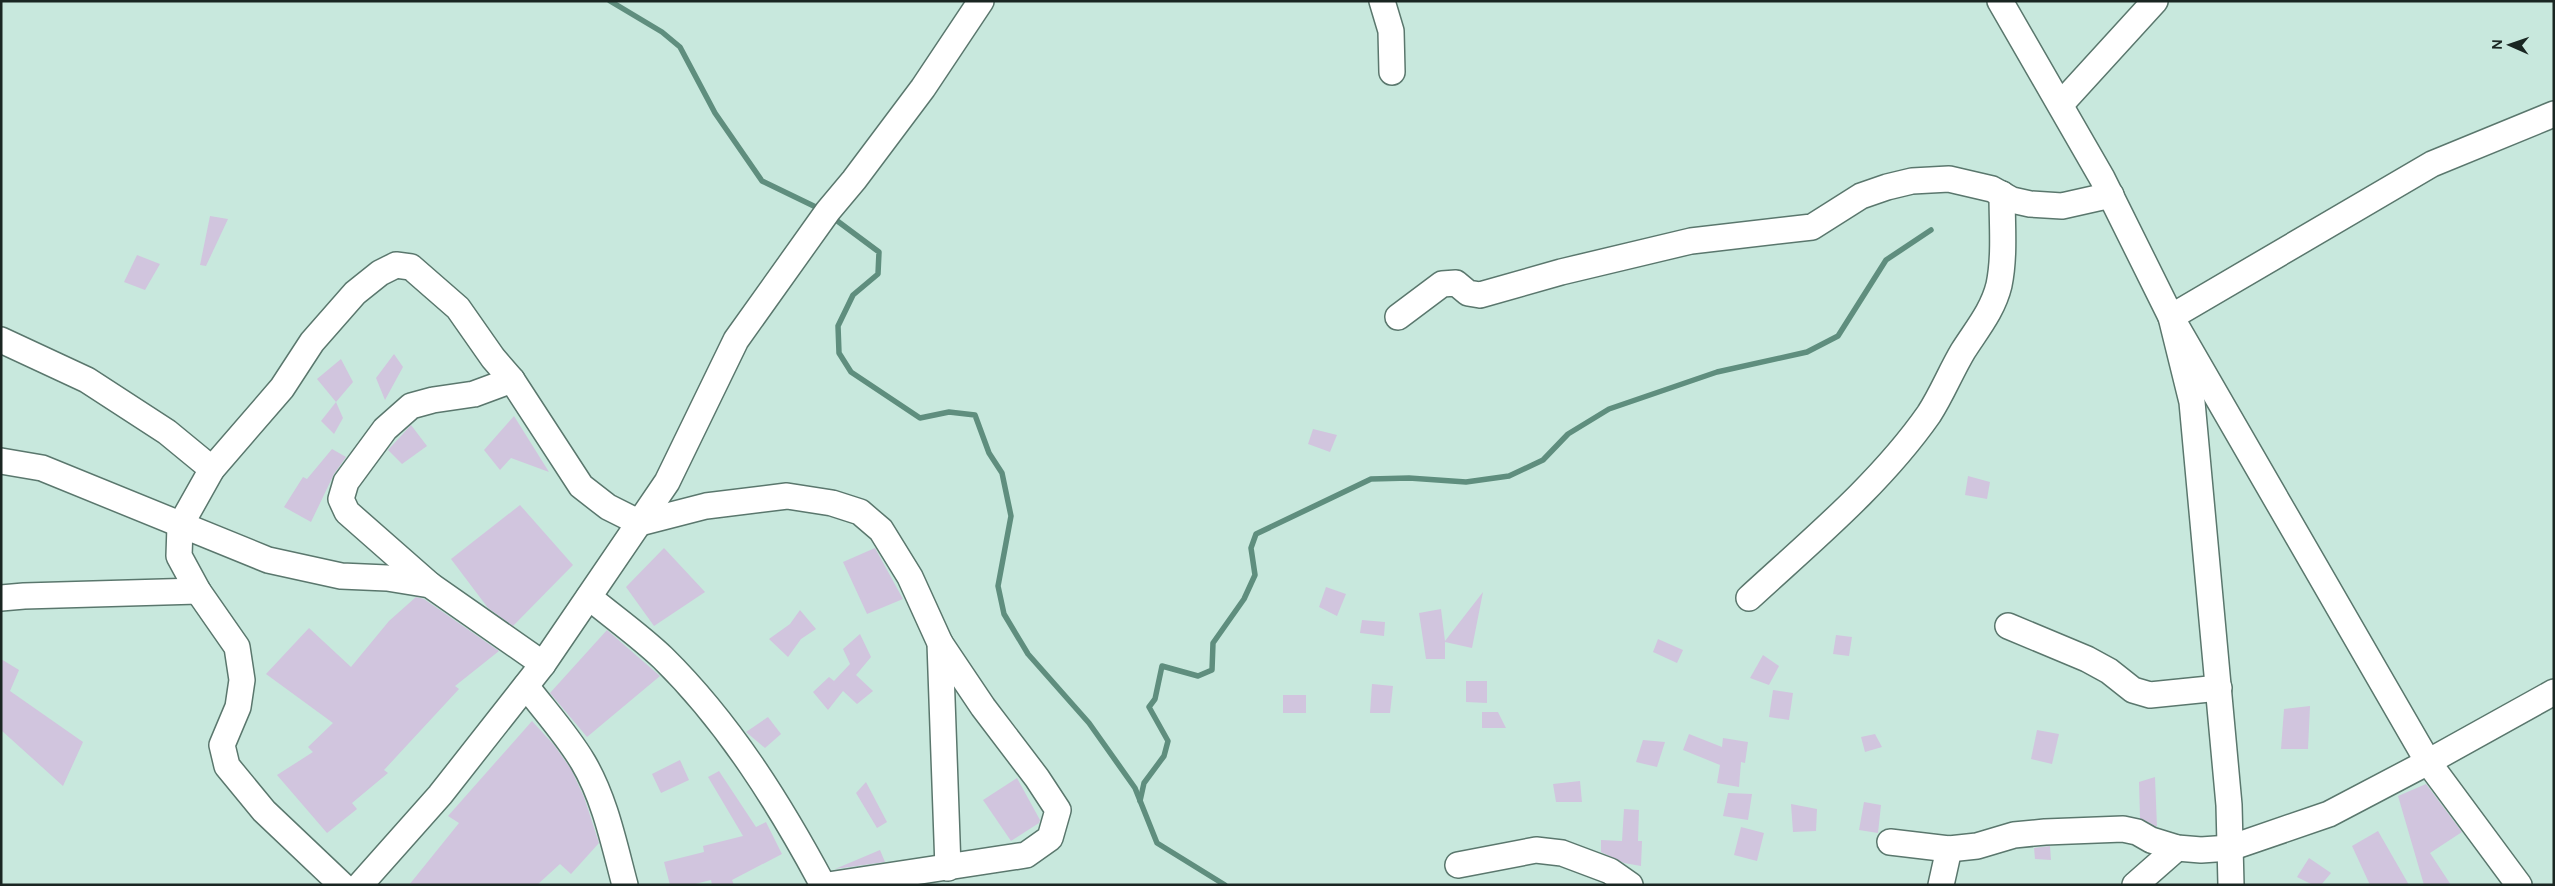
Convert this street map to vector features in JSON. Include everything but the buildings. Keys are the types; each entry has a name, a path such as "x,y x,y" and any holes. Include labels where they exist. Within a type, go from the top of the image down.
{"street":[{"path":"360,885 440,795 543,664 667,482 736,340 804,244 923,88 981,1"},
{"path":"1382,1 1391,31 1392,72"},
{"path":"2000,1 2110,195 2171,317 2428,762 2519,885"},
{"path":"2060,104 2155,1"},
{"path":"2171,317 2432,164 2554,114"},
{"path":"1398,317 1442,284 1456,283 1468,293 1480,295 1561,272 1691,241 1812,227 1861,196 1912,181 1949,179 1992,189 2012,200 2030,204 2062,206 2110,195"},
{"path":"1749,598 1845,510 1902,449 1930,412 1963,352 1993,306 1999,284 2001,261 2002,194"},
{"path":"342,885 264,811 227,766 222,745 238,707 242,680 237,647 198,591 179,556 180,526 212,469 282,388 312,342 355,293 380,273 396,265 411,267 458,308 493,358 512,380 581,486 608,507 640,523 706,506 787,496 832,503 860,512 881,530 910,577 940,643 982,707 1037,778 1058,810 1050,838 1026,855 828,885"},
{"path":"2171,317 2192,402 2229,805 2230,885"},
{"path":"1,340 87,380 167,432 212,469"},
{"path":"512,380 474,394 433,400 411,406 385,429 346,482 341,499 347,512 430,585 543,664"},
{"path":"1,461 42,468 180,526 268,560 341,576 388,578 430,585"},
{"path":"1,598 198,591"},
{"path":"589,597 661,656 703,700 743,753 800,843 823,885"},
{"path":"2008,626 2087,659 2109,671 2133,690 2150,695 2218,688"},
{"path":"940,643 948,868"},
{"path":"526,686 572,746 594,782 609,824 626,885"},
{"path":"1890,842 1949,849 1977,846 2014,835 2037,832 2123,829 2137,832 2151,840 2177,848 2201,850 2230,848 2329,814 2554,692"},
{"path":"2135,885 2177,848"},
{"path":"1941,885 1949,849"},
{"path":"1458,865 1536,850 1562,853 1610,871 1630,885"}],"waterway":[{"path":"610,1 662,32 680,47 715,113 762,181 822,210"},
{"path":"832,217 879,252 878,274 853,295 838,326 839,353 851,372 920,418 949,412 975,415 989,453 1002,473 1011,516 998,586 1004,614 1028,654 1089,723 1135,788 1157,843 1225,885"},
{"path":"1140,801 1144,783 1164,756 1168,741 1149,707 1155,699 1162,666 1198,676 1212,670 1213,643 1244,599 1255,575 1251,548 1256,534 1371,479 1409,478 1466,482 1509,476 1543,460 1568,434 1609,409 1717,372 1807,352 1838,336 1886,260 1931,230"}]}
